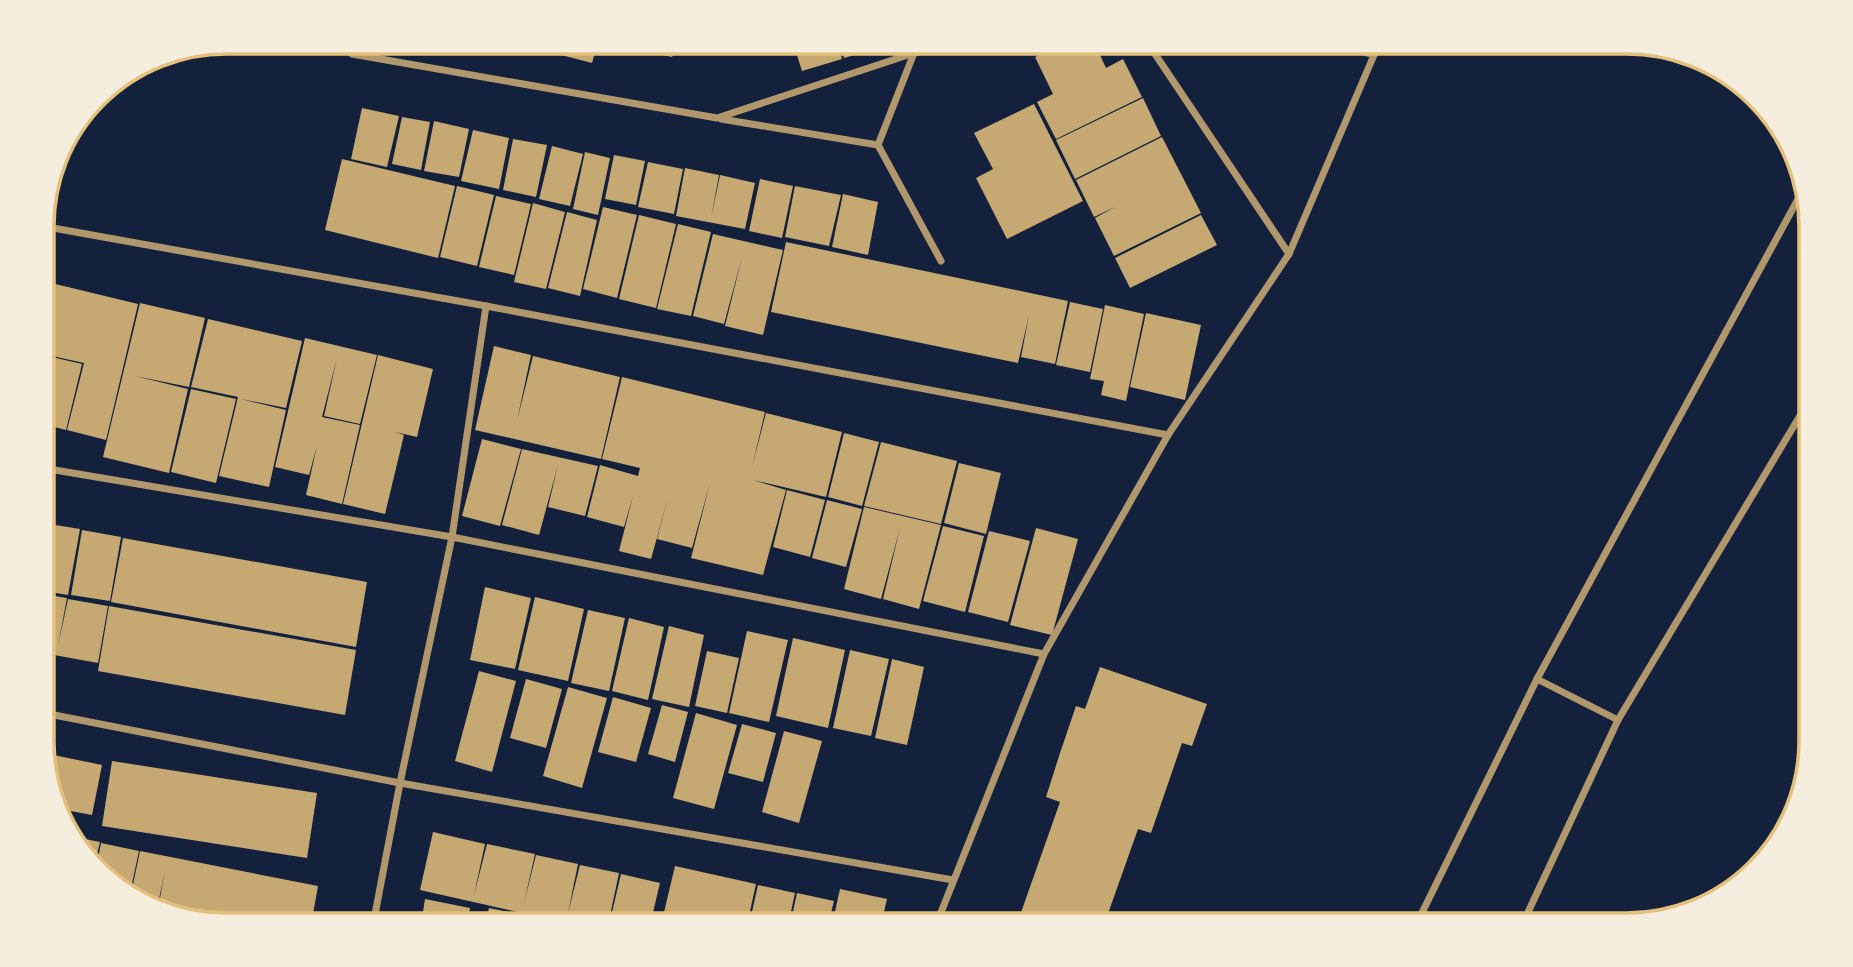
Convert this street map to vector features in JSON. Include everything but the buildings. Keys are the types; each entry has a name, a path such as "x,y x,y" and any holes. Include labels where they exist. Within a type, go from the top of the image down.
{"street":[{"path":"352,54 878,145"},
{"path":"717,118 911,54"},
{"path":"914,54 878,145 941,261"},
{"path":"1155,54 1289,254"},
{"path":"941,912 1044,654 1168,435 1289,254 1374,55 1371,54"},
{"path":"1422,912 1537,679 1797,202"},
{"path":"55,228 486,306 1168,435"},
{"path":"375,913 452,537 486,306"},
{"path":"1528,912 1618,720 1799,418"},
{"path":"55,470 452,537 1044,654"},
{"path":"1537,679 1618,720"},
{"path":"54,715 400,783 953,880"}]}
